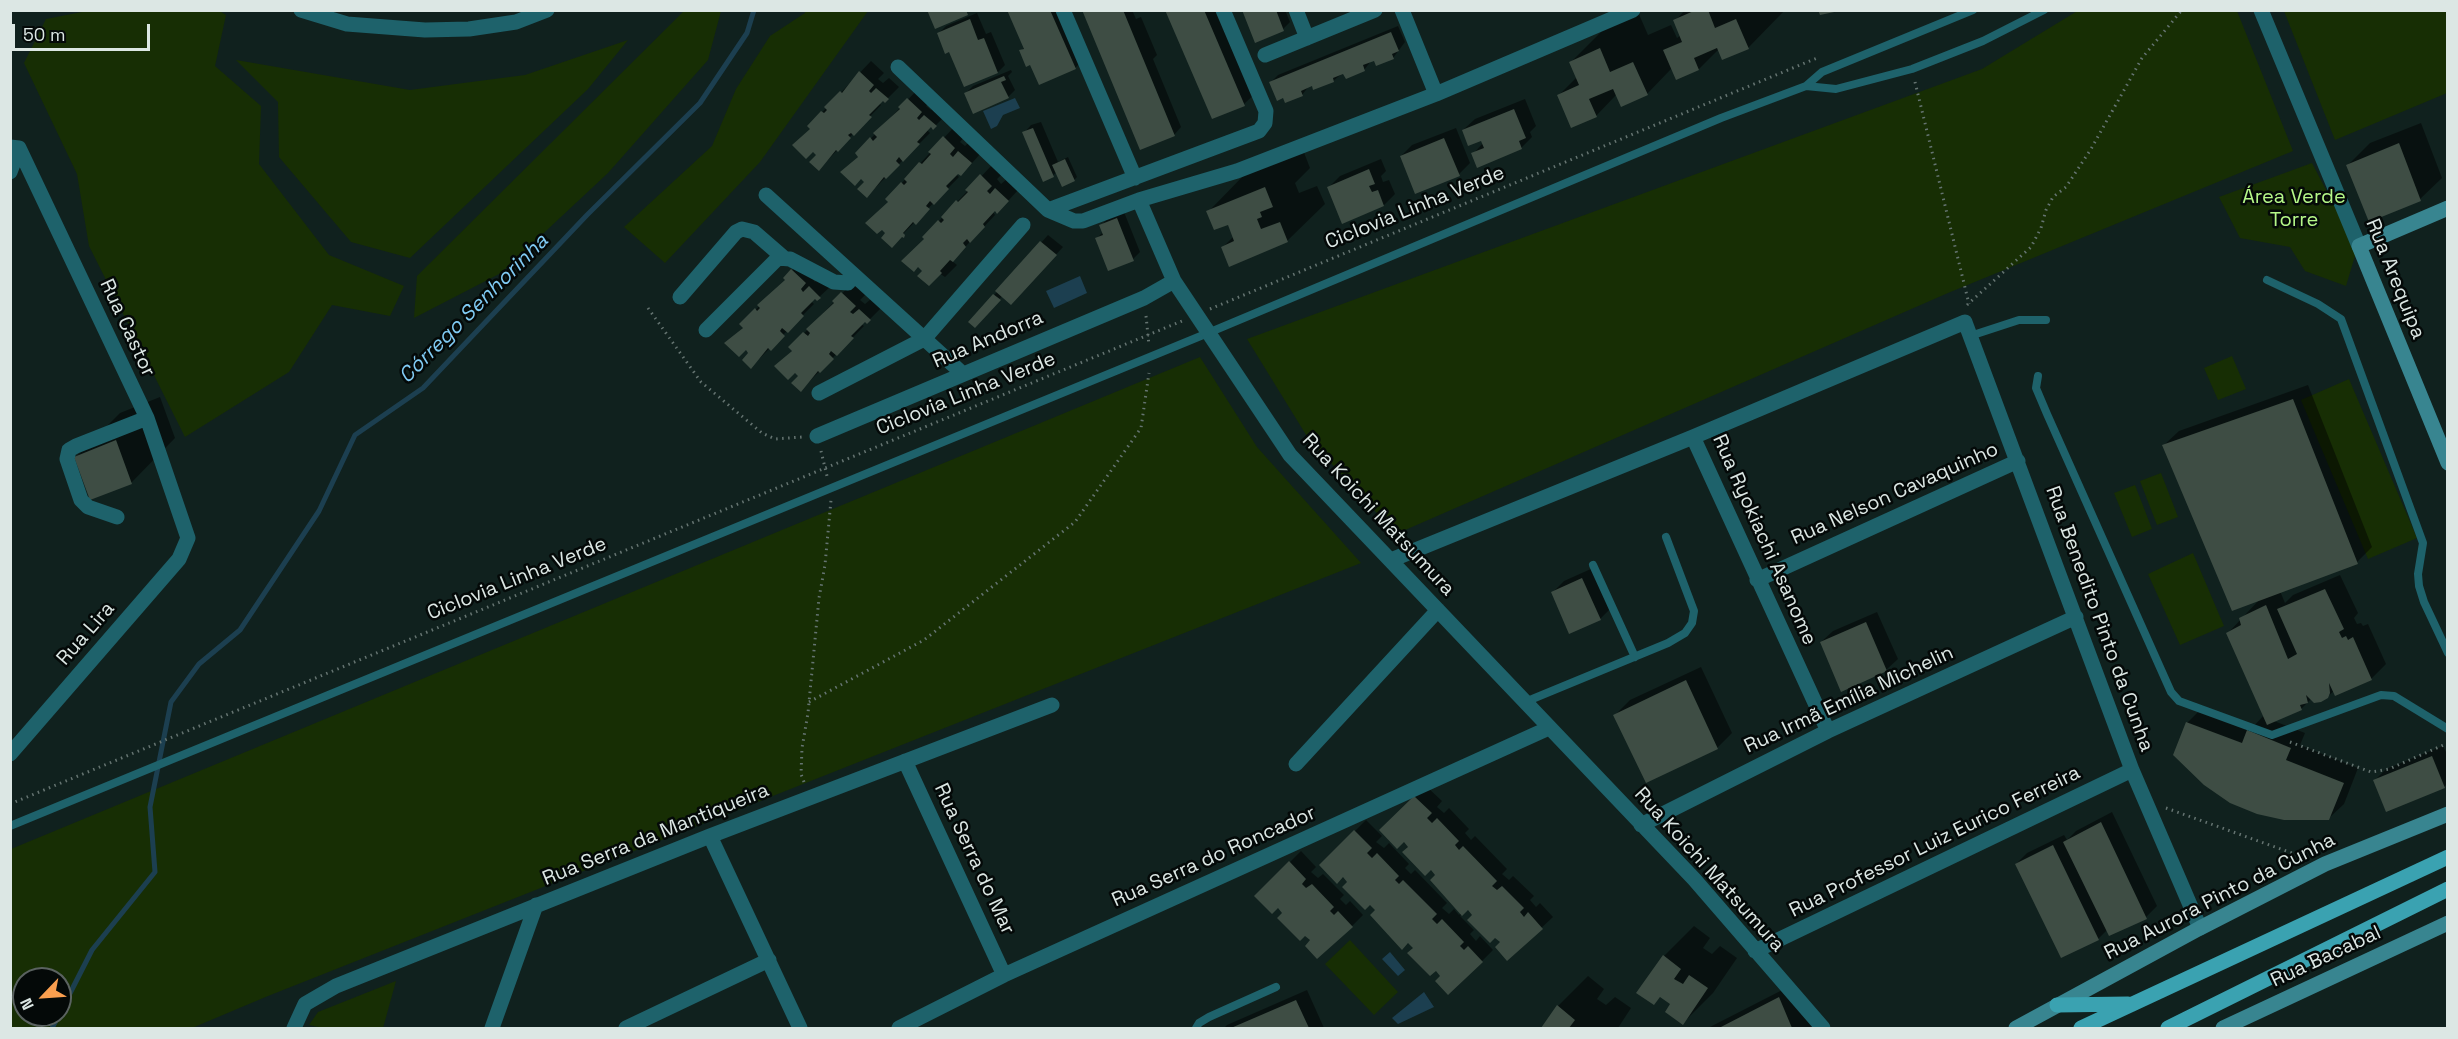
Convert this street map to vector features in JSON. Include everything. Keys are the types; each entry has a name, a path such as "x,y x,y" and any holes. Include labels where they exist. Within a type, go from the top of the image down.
{"main road":[{"path":"2081,1029 2448,857"},
{"path":"2168,1029 2448,889"},
{"path":"2057,1005 2134,1004"}],"street":[{"path":"301,10 347,24 425,30 470,29 516,22 546,10"},
{"path":"1063,10 1135,178"},
{"path":"1048,210 1259,131 1265,123 1266,111 1223,10"},
{"path":"1296,10 1307,38"},
{"path":"1265,55 1375,10"},
{"path":"1402,10 1436,94"},
{"path":"898,68 1048,210 1074,221 1083,221 1139,200 1237,171 1436,94 1633,10"},
{"name":"Rua Arequipa","path":"2261,10 2448,463"},
{"path":"10,172 15,148"},
{"name":"Rua Castor","path":"15,148 147,418 188,538"},
{"path":"766,195 962,373"},
{"name":"Rua Koichi Matsumura","path":"1139,200 1174,281 1290,455 1694,879 1823,1029"},
{"path":"2359,246 2448,208"},
{"path":"819,393 924,339 1023,225"},
{"path":"680,297 736,232 742,229 754,232 784,258 834,282 848,283 854,275"},
{"path":"706,330 770,263 784,258"},
{"name":"Rua Andorra","path":"817,436 1144,298 1174,281"},
{"name":"Rua Ryokiachi Asanome","path":"1828,731 1693,437 1967,329"},
{"name":"Rua Benedito Pinto da Cunha","path":"1967,329 2132,770 2200,928"},
{"path":"117,517 88,507 81,500 67,459 69,450 147,418"},
{"path":"1391,560 1693,437"},
{"name":"Rua Nelson Cavaquinho","path":"1757,580 2018,461"},
{"name":"Rua Lira","path":"10,754 179,560 188,538"},
{"path":"1296,764 1438,610"},
{"name":"Rua Irmã Emília Michelin","path":"1641,825 1828,731 2076,617"},
{"name":"Rua Serra da Mantiqueira","path":"294,1029 305,1004 336,986 710,836 1052,705"},
{"name":"Rua Serra do Roncador","path":"899,1029 1004,975 1549,728"},
{"name":"Rua Serra do Mar","path":"905,761 1004,975"},
{"name":"Rua Professor Luiz Eurico Ferreira","path":"1755,951 2132,770"},
{"name":"Rua Aurora Pinto da Cunha","path":"2016,1029 2200,928 2325,864 2448,813"},
{"path":"710,836 800,1029"},
{"path":"492,1029 536,905"},
{"name":"Rua Bacabal","path":"2223,1029 2448,923"},
{"path":"626,1029 769,960"}],"lane":[{"path":"10,826 1208,333 1710,122 1806,86 1822,72 1973,10"},
{"path":"1806,86 1836,89 1912,69 1983,41 2044,10"},
{"path":"2267,280 2318,304 2341,319 2423,543 2418,574 2419,586 2448,653"},
{"path":"1967,329 2019,320 2046,320"},
{"path":"2038,376 2036,388 2047,414 2171,692 2179,701 2272,735 2381,695 2394,696 2448,729"},
{"path":"1525,702 1668,643 1684,633 1692,623 1694,611 1666,537"},
{"path":"1593,565 1635,657"},
{"path":"1196,1029 1199,1023 1209,1017 1276,987"}],"path":[{"path":"1967,329 1961,311 1963,308 2031,247 2053,197 2066,187 2091,149 2142,58 2182,10"},
{"name":"Ciclovia Linha Verde","path":"10,804 1817,58"},
{"path":"1912,69 1969,304"},
{"path":"809,702 924,640 1075,522 1141,428 1150,356 1144,298"},
{"path":"648,308 701,382 762,433 775,439 817,436 831,488 831,513 802,748 801,774 810,797"},
{"path":"2272,735 2371,772 2389,769 2448,742"},
{"path":"2145,799 2186,817 2325,864"}],"green space":[{"path":"218,10 226,15 215,66 261,106 259,164 329,255 404,286 390,316 332,305 289,372 185,437 89,246 77,174 24,63 46,19 87,11"},
{"path":"2079,10 2237,11 2293,151 1948,293 1396,534 1308,438 1247,339 1982,69"},
{"path":"684,11 721,11 708,60 608,173 501,273 414,318 417,276"},
{"path":"805,11 868,11 760,162 665,263 624,227 712,146 736,89 770,36"},
{"path":"2284,11 2447,11 2447,93 2335,140"},
{"path":"628,40 588,89 410,258 351,242 279,157 278,102 236,60 410,90 525,75"},
{"name":"Área Verde Torre","path":"2312,163 2357,249 2346,286 2305,271 2290,247 2240,238 2219,197"},
{"path":"2232,356 2246,389 2218,400 2204,368"},
{"path":"1200,357 1257,447 1361,563 192,1028 11,1028 11,849"},
{"path":"2349,379 2417,538 2368,559 2301,400"},
{"path":"2161,473 2178,517 2157,525 2140,481"},
{"path":"2135,485 2152,529 2132,537 2114,493"},
{"path":"2193,553 2224,626 2180,645 2148,574"},
{"path":"1350,940 1398,992 1374,1015 1325,964"},
{"path":"396,981 383,1028 323,1028 309,1025 318,1012"}],"water":[{"path":"1015,98 1020,108 1003,115 997,126 991,129 983,111"},
{"path":"1080,276 1087,293 1054,308 1046,291"},
{"path":"1390,952 1405,970 1398,976 1382,959"},
{"path":"1424,992 1434,1007 1398,1024 1392,1018"}],"building":[{"path":"927,10 966,10 968,15 935,29"},
{"path":"1007,10 1050,10 1076,69 1039,85 1030,65 1026,67 1019,50 1024,49"},
{"path":"1082,10 1123,10 1175,136 1140,150"},
{"path":"1165,10 1204,10 1245,106 1212,119"},
{"path":"1242,10 1276,10 1284,31 1255,43"},
{"path":"1696,10 1708,10 1715,28 1736,19 1749,49 1722,60 1717,48 1694,58 1699,70 1676,80 1663,50 1682,42 1673,20"},
{"path":"1818,10 1839,10 1839,11 1820,15"},
{"path":"970,19 978,40 984,38 998,73 964,87 949,52 945,54 937,33"},
{"path":"1391,32 1399,51 1392,54 1394,59 1376,66 1374,61 1363,65 1365,71 1346,79 1343,74 1333,78 1334,82 1313,90 1312,86 1301,91 1303,96 1285,103 1283,98 1277,101 1269,82"},
{"path":"1600,48 1610,72 1633,62 1648,95 1621,107 1613,89 1589,99 1597,117 1571,128 1557,95 1579,85 1569,62"},
{"path":"859,71 874,85 869,91 871,93 876,88 889,99 885,103 883,101 869,115 872,117 854,136 851,133 848,135 851,138 838,152 836,150 819,171 809,162 816,155 813,152 806,159 792,145 810,129 807,126 821,111 824,113 827,110 824,107 840,91 842,93"},
{"path":"1004,76 1006,80 1001,82 1009,98 973,114 964,93"},
{"path":"907,98 922,112 917,118 919,120 924,115 937,126 933,130 931,127 917,142 920,144 903,162 899,157 896,161 900,165 886,179 884,177 867,198 857,189 864,182 861,179 855,186 840,172 858,157 855,153 870,137 873,141 877,137 873,133 900,109 898,107"},
{"path":"1514,109 1526,138 1519,141 1522,149 1477,168 1471,153 1484,148 1481,141 1468,146 1462,130"},
{"path":"1033,128 1054,177 1043,182 1022,132"},
{"path":"943,136 955,148 950,154 953,157 958,151 972,163 961,176 958,174 946,186 949,189 934,205 930,201 926,206 930,209 916,225 913,222 903,233 904,238 902,237 892,248 881,238 885,233 882,230 877,234 865,223 888,202 885,199 901,182 904,185 907,182 904,179 919,162 922,164 931,154 928,152"},
{"path":"1444,138 1460,176 1415,194 1400,156"},
{"path":"2399,143 2421,201 2369,222 2346,165"},
{"path":"1065,159 1075,181 1062,187 1052,165"},
{"path":"1369,169 1375,184 1369,186 1372,192 1378,190 1384,206 1342,224 1327,187"},
{"path":"980,174 992,186 987,191 990,194 995,188 1009,201 997,214 995,211 983,224 985,227 970,243 967,239 963,243 966,247 953,262 950,260 940,271 942,273 929,286 917,276 922,271 918,267 914,272 901,261 924,239 922,237 938,220 941,223 944,220 941,217 956,200 958,202 968,192 965,190"},
{"path":"1265,187 1273,207 1260,212 1262,217 1257,219 1261,229 1280,222 1288,242 1229,267 1221,247 1234,241 1228,225 1214,230 1206,211"},
{"path":"1117,218 1134,261 1108,271 1095,238 1103,235 1099,225"},
{"path":"1040,241 1057,255 1011,305 995,291"},
{"path":"791,269 806,283 801,289 803,292 809,286 821,298 817,301 815,299 801,313 804,316 788,333 782,328 780,331 785,336 771,351 768,348 751,369 742,360 748,353 746,350 739,357 724,343 743,328 739,324 755,308 757,311 760,308 757,305 785,280 783,278"},
{"path":"841,292 856,306 850,312 853,314 859,309 871,320 867,324 865,322 851,336 854,338 837,356 831,351 829,354 834,359 820,373 818,371 801,392 791,383 798,376 795,373 788,380 774,366 792,351 788,347 803,332 808,336 810,333 806,329 834,303 832,301"},
{"path":"993,294 1001,300 975,328 968,322"},
{"path":"2293,399 2358,564 2232,611 2162,445"},
{"path":"116,440 132,484 90,500 74,457"},
{"path":"1582,578 1601,620 1569,634 1551,592"},
{"path":"2325,589 2344,629 2339,632 2342,638 2346,636 2348,640 2353,637 2372,680 2335,696 2329,683 2328,698 2314,703 2306,695 2308,703 2300,705 2302,710 2267,725 2226,633 2241,625 2239,618 2266,605 2288,659 2297,654 2277,609"},
{"path":"1866,622 1887,671 1841,692 1820,642"},
{"path":"1686,680 1718,749 1646,783 1613,715"},
{"path":"2186,722 2242,743 2247,730 2291,748 2286,760 2344,783 2329,820 2284,820 2257,814 2230,803 2204,785 2173,755"},
{"path":"2432,756 2445,788 2386,812 2373,780"},
{"path":"1414,796 1432,813 1427,818 1432,823 1437,818 1459,841 1455,845 1459,850 1463,846 1497,881 1492,886 1497,890 1502,886 1524,908 1520,912 1524,917 1528,912 1543,929 1507,961 1495,947 1500,942 1495,938 1490,943 1467,920 1472,915 1468,910 1462,916 1430,880 1435,875 1431,870 1425,876 1402,852 1408,847 1404,842 1397,849 1379,830"},
{"path":"2101,822 2147,919 2109,936 2063,842"},
{"path":"1354,830 1372,848 1367,853 1372,858 1377,853 1399,876 1395,880 1399,884 1403,880 1437,914 1432,919 1437,924 1442,919 1464,942 1460,946 1464,950 1468,946 1483,962 1448,995 1435,981 1440,976 1436,971 1430,976 1407,953 1413,948 1408,943 1402,950 1370,915 1375,910 1370,905 1365,910 1342,887 1347,882 1343,877 1337,884 1319,865"},
{"path":"2053,845 2099,940 2061,958 2015,864"},
{"path":"1289,861 1306,879 1302,884 1306,888 1312,884 1334,907 1330,911 1334,915 1338,911 1353,927 1317,959 1305,946 1310,940 1305,936 1300,941 1277,918 1282,913 1278,908 1272,914 1254,896"},
{"path":"1663,955 1681,969 1674,979 1683,984 1689,975 1708,988 1683,1025 1665,1012 1670,1004 1660,997 1654,1005 1636,993"},
{"path":"1779,997 1792,1028 1719,1028"},
{"path":"1296,1000 1309,1028 1231,1028"},
{"path":"1557,1005 1575,1020 1569,1028 1541,1028"}],"waterway":[{"name":"Córrego Senhorinha","path":"72,989 92,950 155,872 150,807 171,702 199,664 240,630 319,511 355,435 423,388 587,215 700,103 747,33 754,10"}]}
